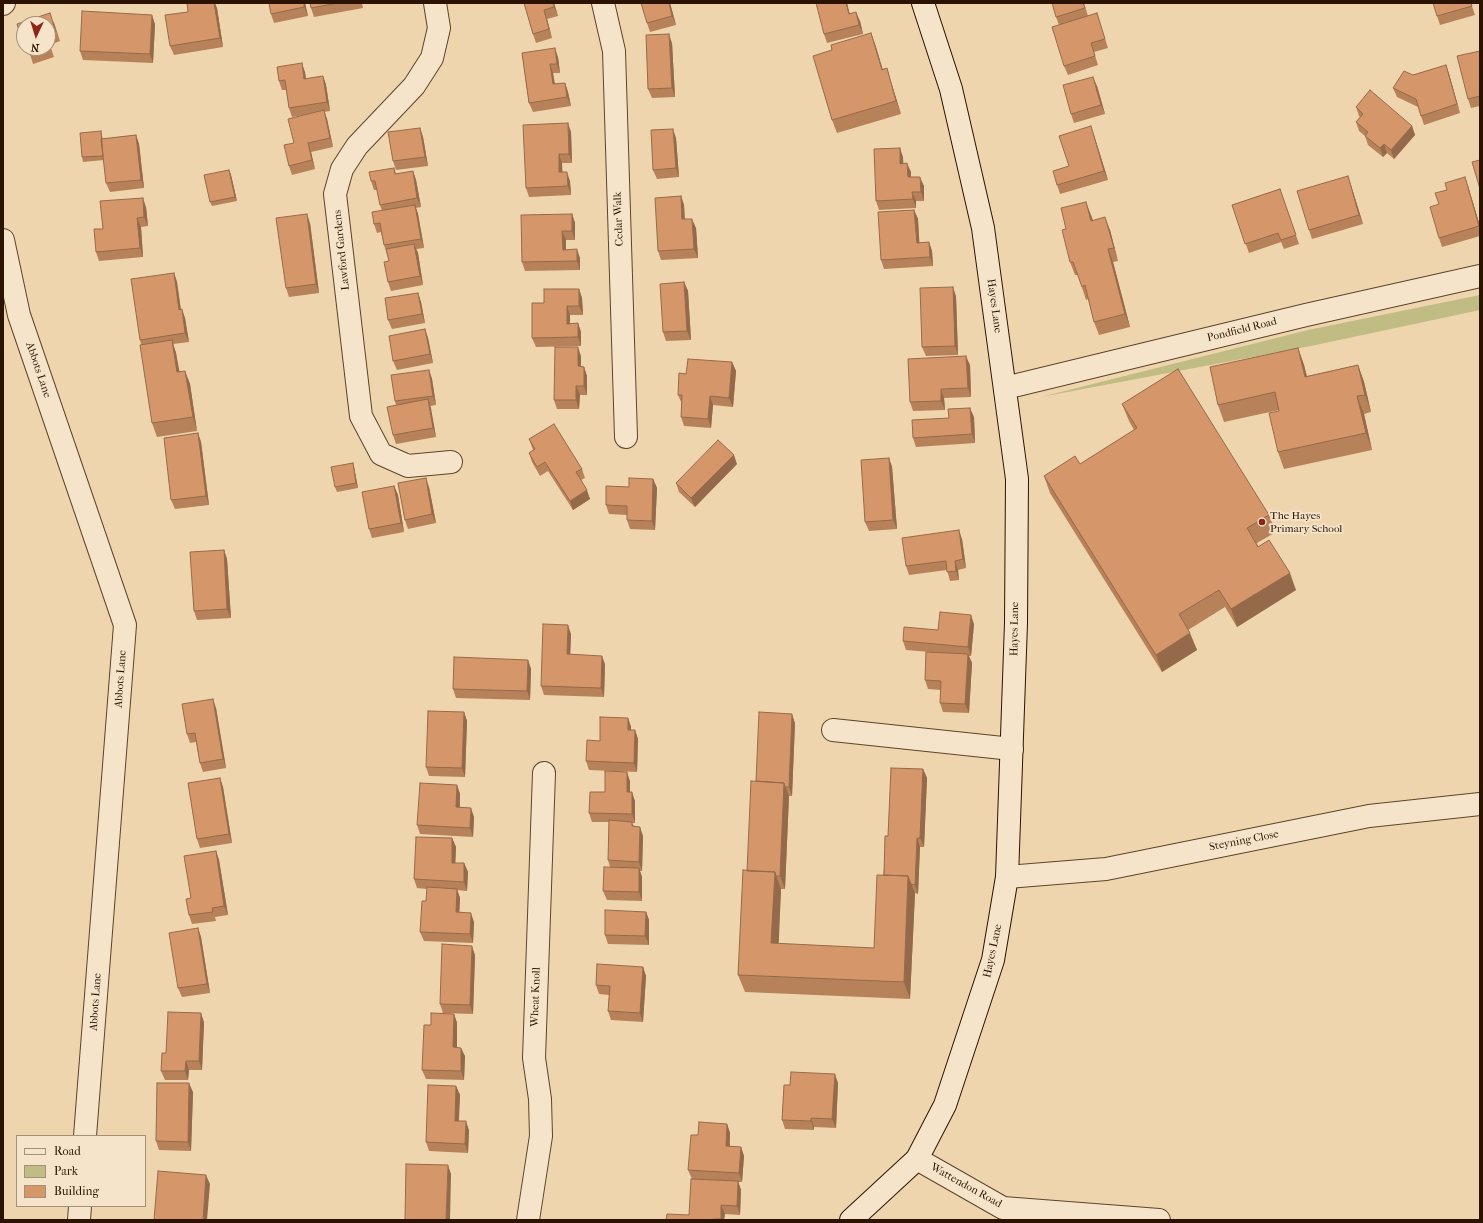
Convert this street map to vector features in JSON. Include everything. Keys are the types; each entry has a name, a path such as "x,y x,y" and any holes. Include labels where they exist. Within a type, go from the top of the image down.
{"street":[{"name":"Lawford Gardens","path":"435,3 439,28 432,58 414,86 357,146 342,169 335,194 361,416 381,454 408,466 451,462"},
{"name":"Cedar Walk","path":"603,3 614,51 626,437"},
{"name":"Hayes Lane","path":"851,1220 917,1159 945,1105 993,960 1007,877 1012,749 1017,479 983,228 951,89 923,3"},
{"name":"Abbots Lane","path":"3,240 19,315 125,625 85,1135"},
{"name":"Pondfield Road","path":"1005,388 1298,317 1480,276"},
{"path":"833,730 1012,749"},
{"name":"Wheat Knoll","path":"528,1220 541,1136 540,1099 534,1058 544,773"},
{"name":"Steyning Close","path":"1007,877 1106,869 1369,816 1480,804"},
{"name":"Wattendon Road","path":"917,1159 1003,1208 1159,1220"},
{"path":"79,1220 80,1207"}],"green space":[{"path":"1480,295 1480,310 1311,346 1041,397 1308,330"}],"building":[{"path":"187,3 214,3 220,38 170,46 165,15 188,12"},
{"path":"269,3 304,3 304,7 271,14"},
{"path":"310,3 338,3 311,8"},
{"path":"524,3 553,3 554,7 544,10 549,29 533,34"},
{"path":"641,3 669,3 672,16 647,23"},
{"path":"816,3 846,3 849,14 856,12 859,25 824,34"},
{"path":"1052,3 1083,3 1085,8 1056,17"},
{"path":"1433,3 1471,3 1472,6 1437,16"},
{"path":"82,11 152,15 150,54 80,51"},
{"path":"50,13 51,16 41,16"},
{"path":"1097,13 1105,39 1091,43 1095,56 1064,66 1052,27"},
{"path":"871,33 882,70 887,68 896,101 832,120 813,56 832,50 831,45"},
{"path":"669,34 672,88 648,89 646,35"},
{"path":"555,48 557,64 550,64 553,84 565,83 567,97 529,103 522,53"},
{"path":"1480,51 1480,96 1468,99 1457,56"},
{"path":"302,63 304,79 323,76 327,102 289,108 285,80 279,81 277,67"},
{"path":"1446,65 1457,104 1421,116 1416,99 1393,88 1404,71 1413,75"},
{"path":"1093,77 1101,105 1071,114 1063,85"},
{"path":"1370,90 1412,126 1391,150 1384,144 1380,148 1365,136 1368,132 1356,122 1363,114 1356,107"},
{"path":"324,110 330,138 308,143 312,160 289,166 284,145 294,143 288,119"},
{"path":"568,123 569,154 559,154 559,172 567,172 568,186 526,188 523,125"},
{"path":"1091,126 1104,171 1057,185 1053,171 1069,166 1059,136"},
{"path":"420,128 425,157 393,161 388,132"},
{"path":"673,129 676,168 653,170 651,130"},
{"path":"101,131 103,156 82,157 80,133"},
{"path":"136,135 141,180 106,183 101,139"},
{"path":"900,148 900,164 907,163 908,177 920,177 921,192 912,192 913,199 876,201 874,149"},
{"path":"1480,160 1480,189 1472,162"},
{"path":"394,168 395,174 413,171 417,198 380,205 375,181 371,181 369,172"},
{"path":"229,170 235,197 210,202 204,175"},
{"path":"1348,176 1359,215 1309,230 1297,191"},
{"path":"1465,177 1479,226 1439,238 1430,207 1439,204 1435,193 1447,190 1445,183"},
{"path":"1280,189 1296,235 1281,240 1278,233 1245,244 1232,205"},
{"path":"681,196 682,219 692,219 694,249 658,251 655,198"},
{"path":"143,198 144,217 137,218 140,248 96,252 94,229 103,229 100,201"},
{"path":"1086,202 1091,221 1105,217 1114,248 1108,249 1125,314 1094,322 1085,285 1082,287 1073,262 1070,262 1062,230 1066,229 1061,208"},
{"path":"415,205 421,239 384,245 380,223 374,224 372,212"},
{"path":"914,210 917,243 929,242 930,257 881,260 878,212"},
{"path":"307,214 316,284 286,288 276,218"},
{"path":"572,214 572,231 562,231 563,250 577,249 577,261 522,262 521,215"},
{"path":"414,244 420,276 388,282 384,262 389,261 386,249"},
{"path":"174,273 179,310 182,309 185,333 140,340 131,279"},
{"path":"684,282 687,331 663,332 660,284"},
{"path":"953,287 955,346 922,347 920,288"},
{"path":"544,289 579,289 579,306 567,306 567,324 578,323 578,337 532,338 532,303 544,303"},
{"path":"418,293 422,314 388,320 385,298"},
{"path":"425,329 430,354 393,361 389,336"},
{"path":"172,340 177,372 185,371 193,417 152,423 140,345"},
{"path":"555,347 578,347 578,366 584,367 584,386 576,386 576,400 554,400"},
{"path":"1298,348 1305,377 1358,365 1365,395 1357,396 1366,433 1278,452 1269,413 1279,411 1275,392 1218,405 1210,367"},
{"path":"966,356 968,388 941,389 941,401 910,402 908,359"},
{"path":"688,359 732,362 729,398 710,396 708,419 681,417 682,395 678,395 679,373 686,374"},
{"path":"1178,369 1269,515 1247,528 1258,547 1269,540 1290,573 1231,609 1219,590 1179,614 1190,633 1156,655 1044,476 1075,456 1080,464 1137,428 1122,404"},
{"path":"429,370 433,396 395,401 391,375"},
{"path":"428,399 433,428 393,435 387,407"},
{"path":"970,408 972,434 913,438 912,420 949,418 948,409"},
{"path":"554,424 582,469 576,472 587,490 570,501 545,462 537,467 529,453 535,449 529,439"},
{"path":"198,433 206,496 171,500 164,438"},
{"path":"718,440 734,455 691,498 676,483"},
{"path":"889,458 893,520 865,522 861,460"},
{"path":"353,463 356,483 335,487 331,467"},
{"path":"426,478 432,514 405,520 398,483"},
{"path":"629,478 653,479 652,521 627,520 627,506 606,505 606,486 629,487"},
{"path":"394,486 401,523 369,529 362,492"},
{"path":"959,530 963,559 955,561 956,571 947,572 946,561 906,566 902,538"},
{"path":"224,550 227,609 194,611 190,552"},
{"path":"940,612 971,615 968,647 903,641 904,627 938,630"},
{"path":"543,624 568,625 567,654 602,656 601,688 541,686"},
{"path":"926,652 968,654 965,704 940,703 941,681 925,680"},
{"path":"454,657 528,660 527,691 453,689"},
{"path":"213,699 223,759 200,763 195,733 187,734 182,704"},
{"path":"428,711 464,712 462,768 426,767"},
{"path":"759,712 792,714 789,787 785,787 784,783 756,781"},
{"path":"600,717 628,718 628,730 635,730 634,763 586,761 587,740 600,741"},
{"path":"891,768 923,769 920,838 917,838 915,885 911,884 908,876 884,875 885,836 888,836"},
{"path":"605,771 627,772 627,792 632,792 632,814 589,813 590,792 605,792"},
{"path":"220,778 229,834 197,839 188,783"},
{"path":"751,781 784,783 780,876 776,876 775,872 747,871"},
{"path":"420,783 457,785 456,807 471,808 470,828 417,825"},
{"path":"609,820 632,822 632,826 640,827 639,862 608,860"},
{"path":"416,837 452,838 452,863 464,863 464,882 414,879"},
{"path":"216,851 224,906 212,908 213,912 189,915 186,899 191,898 184,856"},
{"path":"604,867 639,868 639,892 603,891"},
{"path":"743,870 775,872 771,943 874,948 877,875 908,876 904,982 738,975"},
{"path":"427,887 457,889 456,912 471,913 470,934 420,932 422,901 426,901"},
{"path":"605,910 646,912 645,936 605,935"},
{"path":"198,928 207,984 178,988 169,933"},
{"path":"442,944 472,946 470,1005 440,1004"},
{"path":"597,964 643,967 640,1013 608,1011 610,986 596,985"},
{"path":"168,1012 201,1013 199,1061 186,1061 185,1071 161,1071 162,1053 166,1053"},
{"path":"431,1013 454,1014 453,1047 461,1048 461,1071 422,1070 424,1025 431,1025"},
{"path":"791,1072 835,1074 832,1119 811,1118 811,1121 782,1120 784,1085 790,1085"},
{"path":"157,1083 189,1083 188,1142 156,1141"},
{"path":"428,1085 456,1086 455,1121 466,1121 465,1144 426,1142"},
{"path":"699,1122 727,1124 726,1146 741,1147 739,1173 688,1170 691,1135 698,1135"},
{"path":"406,1164 448,1165 446,1220 405,1220"},
{"path":"158,1171 206,1175 203,1220 154,1220"},
{"path":"691,1179 738,1181 737,1206 721,1205 721,1219 666,1220 667,1214 689,1215"}],"place":[{"name":"The Hayes Primary School","path":"1262,522"}]}
